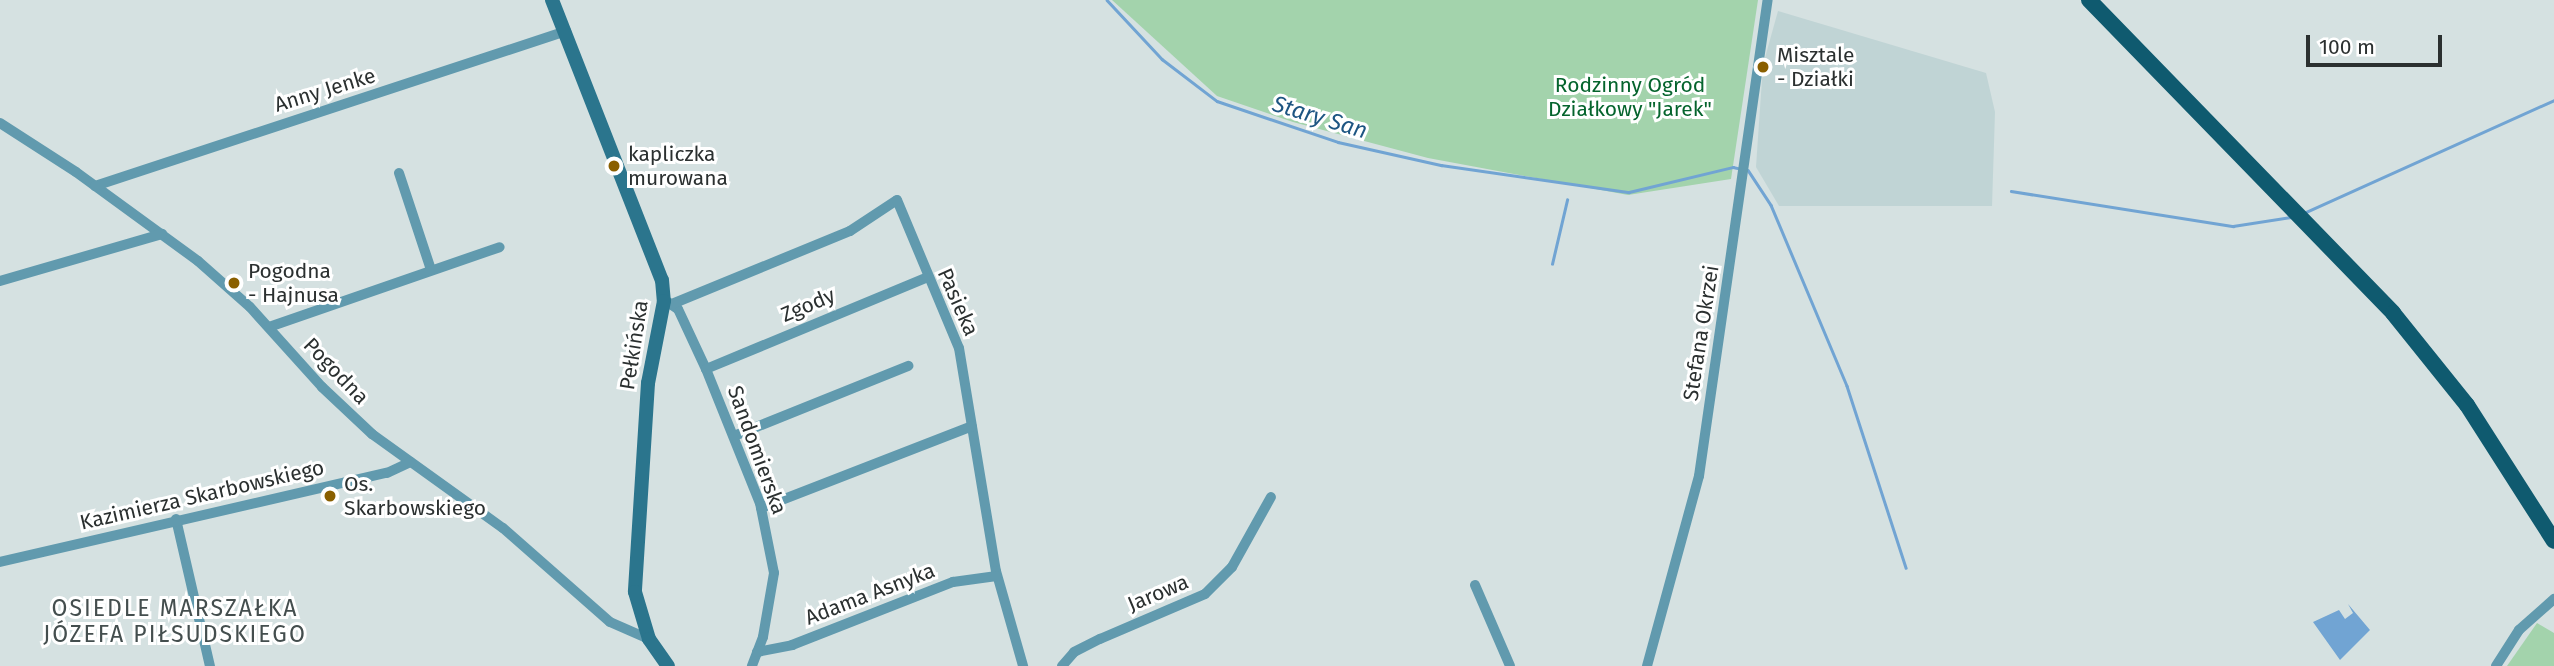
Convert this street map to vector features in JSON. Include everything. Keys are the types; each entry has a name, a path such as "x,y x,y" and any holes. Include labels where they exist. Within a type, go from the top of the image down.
{"main road":[{"path":"2089,0 2286,197 2438,366 2501,454 2554,541"}],"street":[{"name":"Pełkińska","path":"552,0 649,242 668,302 648,383 635,553 635,592 649,639 668,666"},
{"name":"Stefana Okrzei","path":"1647,666 1699,476 1768,0"},
{"name":"Anny Jenke","path":"96,186 566,31"},
{"name":"Pogodna","path":"0,123 96,186 225,284 269,327 341,407 411,462 503,528 610,622 649,639"},
{"path":"399,173 431,270"},
{"name":"Pasieka","path":"668,302 850,231 897,200 926,278 958,348 997,576 1023,666"},
{"path":"0,281 162,234"},
{"path":"269,327 500,247"},
{"name":"Zgody","path":"706,369 926,278"},
{"name":"Sandomierska","path":"668,302 706,369 761,508 774,573 752,666"},
{"path":"734,436 908,366"},
{"path":"761,508 972,426"},
{"name":"Kazimierza Skarbowskiego","path":"0,562 387,472 411,462"},
{"name":"Jarowa","path":"1062,666 1074,652 1205,594 1232,567 1270,497"},
{"path":"176,519 210,666"},
{"name":"Adama Asnyka","path":"757,652 792,645 953,582 997,576"},
{"path":"1475,585 1510,666"},
{"path":"2496,666 2519,630 2554,599"}],"shaded area":[{"path":"1778,11 1986,73 1995,112 1992,206 1779,206 1756,167 1763,65"}],"green space":[{"name":"Rodzinny Ogród Działkowy \"Jarek\"","path":"1112,0 1758,0 1731,179 1628,195 1428,158 1293,122 1217,96"},
{"path":"2537,623 2554,633 2554,666 2507,666"}],"water":[{"path":"2348,604 2370,630 2340,660 2313,622 2339,610 2345,619 2353,613"}],"waterway":[{"name":"Stary San","path":"1107,0 1162,59 1217,101 1338,142 1441,165 1629,192 1733,167 1742,169"},
{"path":"2304,213 2554,100"},
{"path":"1748,170 1771,205 1847,386 1906,568"},
{"path":"2011,191 2233,226 2291,217"},
{"path":"1552,264 1567,200"}],"place":[{"name":"Misztale - Działki","path":"1763,67"},
{"name":"kapliczka murowana","path":"614,166"},
{"name":"Pogodna - Hajnusa","path":"234,283"},
{"name":"Os. Skarbowskiego","path":"330,496"}],"district":[{"name":"OSIEDLE MARSZAŁKA JÓZEFA PIŁSUDSKIEGO","path":"175,621"}]}
